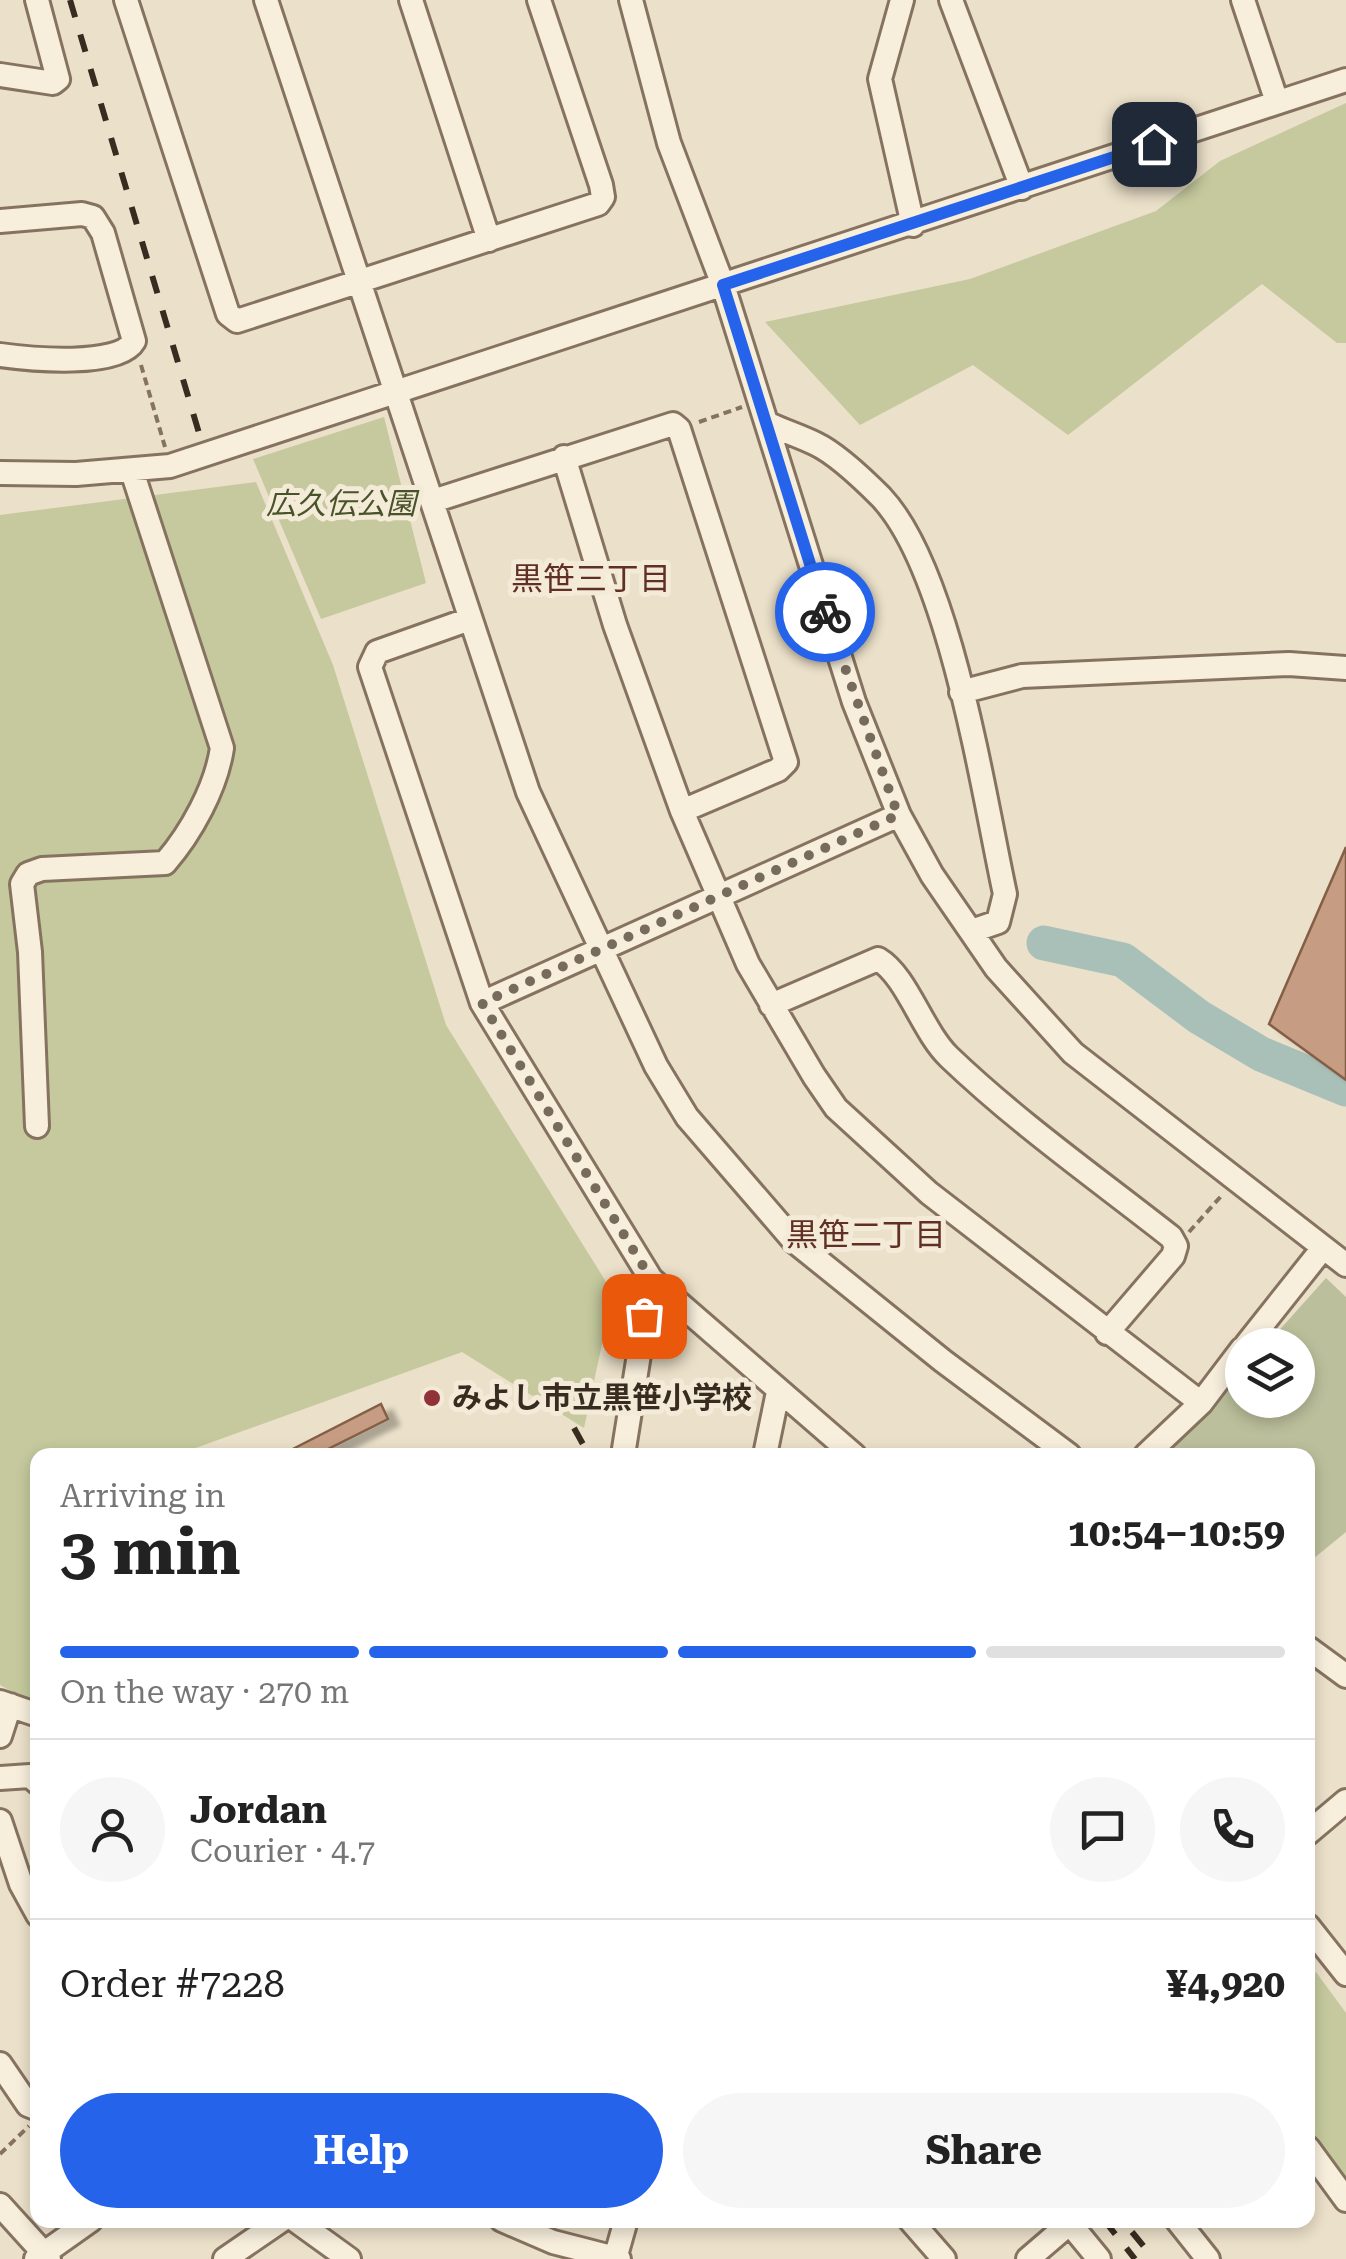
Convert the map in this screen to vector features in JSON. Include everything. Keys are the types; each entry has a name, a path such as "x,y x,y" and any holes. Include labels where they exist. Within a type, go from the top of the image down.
{"street":[{"path":"0,74 53,83 58,79 37,0"},
{"path":"126,0 228,314 236,322 598,204 603,197 539,0"},
{"path":"266,0 528,792 656,1066 687,1117 794,1241 943,1361 1060,1448"},
{"path":"411,0 489,240"},
{"path":"631,0 669,143 723,285 854,702 898,815 932,875 996,968 1073,1053 1346,1265"},
{"path":"902,0 880,79 913,225"},
{"path":"951,0 1022,188"},
{"path":"1243,0 1277,102"},
{"path":"0,473 34,476 170,466 1346,80"},
{"path":"0,221 82,214 93,217 103,234 134,341 120,355 42,361 0,355"},
{"path":"764,412 817,444 881,497 906,532 932,593 961,692 1006,894 998,922 972,931"},
{"path":"434,500 674,424 679,429 786,762 778,770 682,811"},
{"path":"564,457 615,625 682,811 770,1005 836,1108 929,1193 1200,1402"},
{"path":"37,1126 30,952 22,884 28,874 42,869 165,862 184,841 219,768 222,748 132,471"},
{"path":"470,619 377,652 370,659 482,1003 651,1279 846,1448"},
{"path":"961,692 1022,676 1289,664 1346,668"},
{"path":"482,1003 898,815"},
{"path":"770,1005 878,959 890,966 921,1023 946,1054 1016,1116 1171,1236 1176,1246 1107,1333"},
{"path":"1259,1328 1323,1248"},
{"path":"624,1448 651,1279"},
{"path":"1153,1448 1225,1371"},
{"path":"767,1448 778,1392"},
{"path":"1315,1653 1346,1676"},
{"path":"0,1736 5,1704 30,1713"},
{"path":"0,1778 30,1776"},
{"path":"1315,1828 1345,1804"},
{"path":"0,1822 30,1900"},
{"path":"1315,1935 1346,1974"},
{"path":"0,2064 30,2106"},
{"path":"1315,2158 1346,2200"},
{"path":"0,2205 43,2257 81,2228"},
{"path":"225,2259 270,2228"},
{"path":"306,2228 348,2259"},
{"path":"520,2228 552,2242 617,2259 624,2228"},
{"path":"917,2228 944,2259"},
{"path":"1028,2259 1062,2228"},
{"path":"1074,2228 1099,2259"},
{"path":"1183,2228 1208,2259"}],"path":[{"path":"134,341 170,466"},
{"path":"679,429 764,412"},
{"path":"1176,1246 1236,1179"},
{"path":"0,2154 30,2126"}],"green space":[{"path":"1346,103 1346,343 1337,343 1262,284 1068,435 973,365 860,425 765,322 970,279 1156,211 1220,161"},
{"name":"広久伝公園","path":"384,417 426,583 321,619 253,459"},
{"path":"256,482 333,665 446,1025 613,1293 584,1428 462,1352 195,1448 30,1448 30,1701 0,1685 0,515"},
{"path":"1326,1278 1346,1297 1346,1532 1315,1557 1315,1448 1172,1448 1225,1390 1225,1418 1315,1418 1315,1328 1281,1328"},
{"path":"1315,1973 1346,2013 1346,2197 1315,2154"}],"building":[{"path":"1346,847 1346,1080 1269,1024"},
{"path":"381,1404 388,1419 330,1448 295,1448"}],"waterway":[{"path":"1044,943 1123,960 1199,1017 1261,1054 1346,1089"}],"railway":[{"path":"70,0 199,433"},
{"path":"574,1428 585,1448"},
{"path":"1110,2228 1135,2259"},
{"path":"1132,2232 1154,2259"}],"way so far":[{"path":"644,1316 651,1279 482,1003 898,815 854,702 825,612"}],"place":[{"name":"みよし市立黒笹小学校","path":"432,1398"}],"district":[{"name":"黒笹三丁目","path":"591,579"},
{"name":"黒笹二丁目","path":"866,1235"}],"route":[{"path":"825,612 723,285 1154,144"}]}
